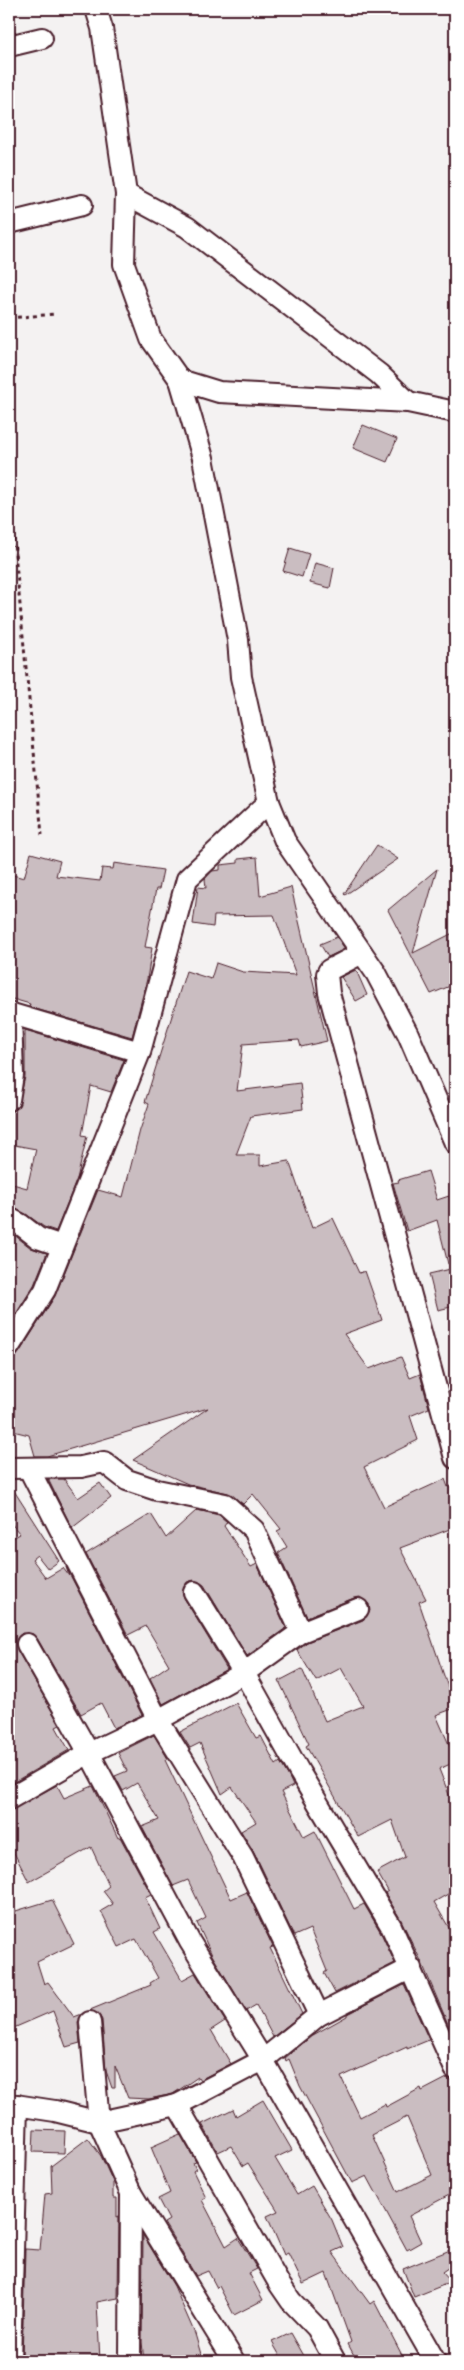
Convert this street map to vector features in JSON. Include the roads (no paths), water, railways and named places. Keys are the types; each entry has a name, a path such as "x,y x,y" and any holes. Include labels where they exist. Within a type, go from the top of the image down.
{"street":[{"path":"96,9 102,28 126,194 124,264 151,339 180,380 203,458 238,640 241,677 269,802 285,841 376,973 408,1034 455,1143"},
{"path":"9,46 42,38"},
{"path":"126,194 187,227 379,374 408,402"},
{"path":"9,223 82,206"},
{"path":"180,380 219,392 408,402 455,412"},
{"path":"9,1347 45,1290 140,1052 187,879 269,802"},
{"path":"362,952 330,970 327,974 329,994 455,1458"},
{"path":"9,1100 13,1075 10,1014 140,1052"},
{"path":"9,1218 38,1238 62,1246"},
{"path":"9,1468 81,1467 104,1462 127,1480 157,1490 225,1504 254,1530 301,1632"},
{"path":"29,1469 158,1720 243,1857 319,2015"},
{"path":"194,1592 244,1673 300,1773 391,1926 455,2069"},
{"path":"9,1800 89,1753 158,1720 244,1673 301,1632 358,1609"},
{"path":"27,1644 89,1753 190,1942 263,2060 435,2361"},
{"path":"10,2361 13,2105 55,2111 99,2122 177,2105 263,2060 319,2015 411,1968"},
{"path":"90,2022 99,2122 131,2193 234,2361"},
{"path":"177,2105 280,2285 317,2328 336,2361"},
{"path":"130,2361 131,2193"}]}
